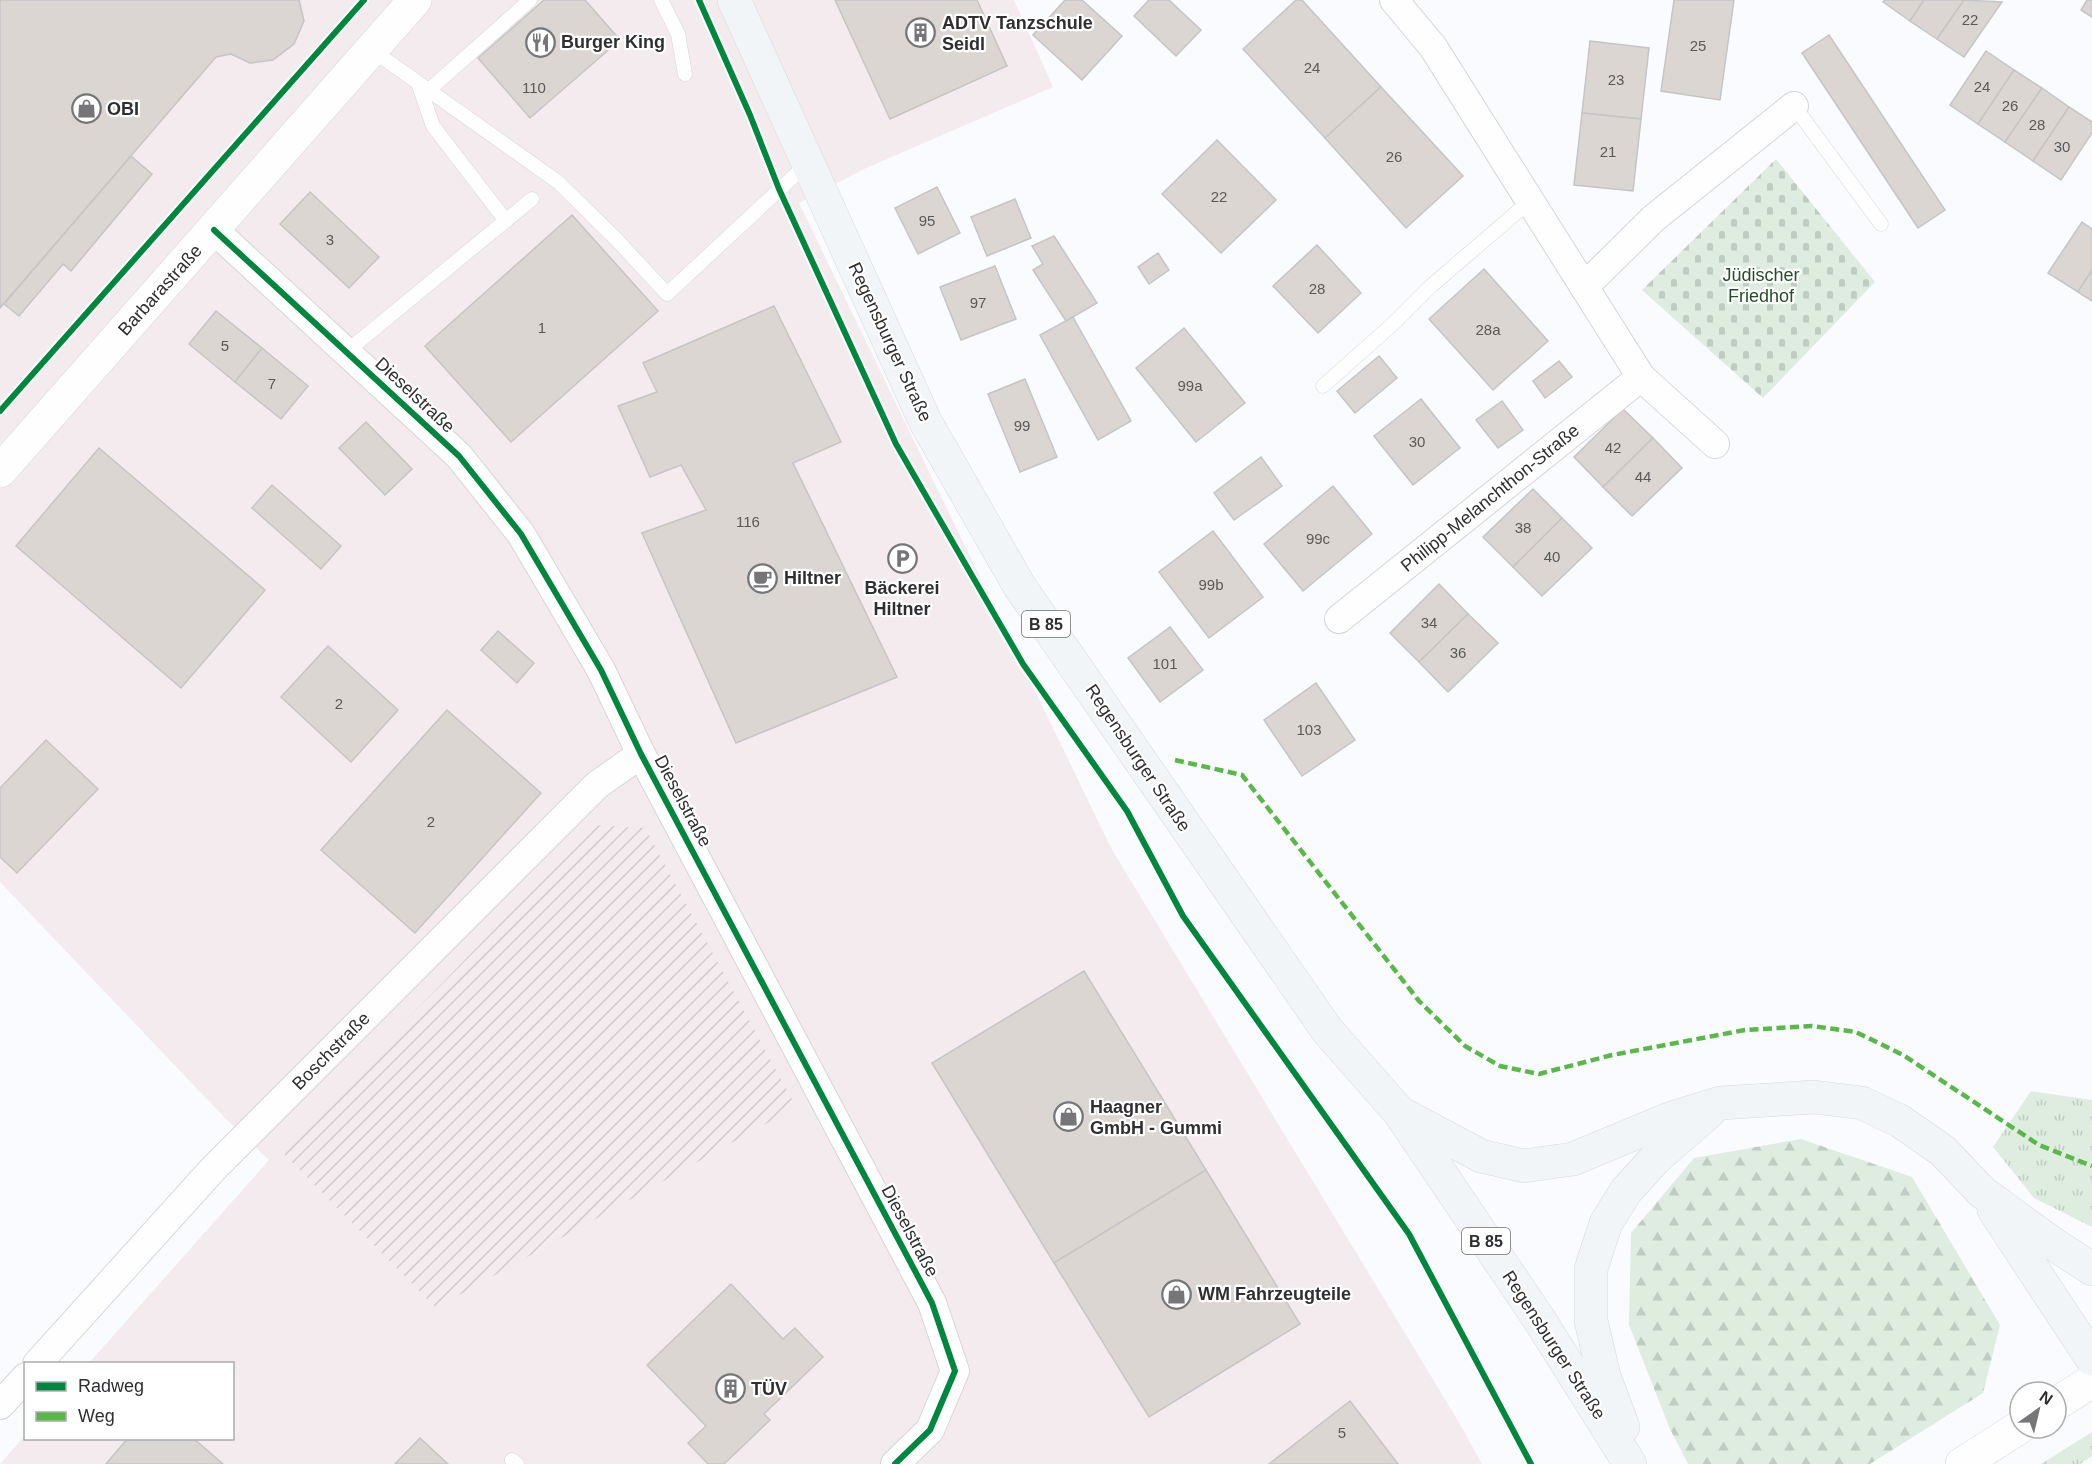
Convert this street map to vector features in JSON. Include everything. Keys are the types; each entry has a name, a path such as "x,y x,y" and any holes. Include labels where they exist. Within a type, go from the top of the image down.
{"main road":[{"name":"Regensburger Straße","path":"734,0 925,421 1020,587 1327,1030 1399,1113 1539,1319 1630,1464"},
{"name":"B 85","path":"1327,1030 1382,1126 1474,1262 1605,1464"},
{"path":"1399,1113 1481,1156 1524,1166 1573,1159 1669,1119 1720,1103 1814,1097 1862,1103 1900,1121 1943,1151 1982,1191 2049,1242 2092,1269"},
{"path":"1640,1464 1604,1376 1591,1321 1591,1269 1606,1223 1626,1191 1655,1159 1720,1103"},
{"path":"1982,1191 2092,1359"}],"street":[{"name":"Barbarastraße","path":"0,471 414,0"},
{"path":"1394,0 1433,46 1641,377 1715,444"},
{"path":"1584,287 1654,218 1794,106"},
{"name":"Dieselstraße","path":"214,230 459,456 521,534 601,670 641,754 933,1303 955,1371 930,1430 894,1464"},
{"name":"Philipp-Melanchthon-Straße","path":"1339,619 1641,377"},
{"name":"Boschstraße","path":"39,1362 213,1169 597,785 641,754"},
{"path":"0,1405 24,1379"},
{"path":"2068,1396 2092,1381"},
{"path":"1962,1464 2008,1435"}],"lane":[{"path":"424,86 530,0"},
{"path":"661,0 678,34 685,74"},
{"path":"372,50 558,182 617,240 667,294 808,163"},
{"path":"424,86 433,126 506,221"},
{"path":"1794,106 1881,224"},
{"path":"346,352 532,199"},
{"path":"1323,386 1395,324 1431,285 1530,201"}],"shaded area":[{"path":"0,0 1014,0 1053,87 864,169 799,203 1111,848 1457,1419 1482,1464 0,1464 24,1436 24,1440 234,1440 234,1362 90,1362 269,1160 225,1118 0,882"},
{"path":"596,825 645,828 796,1107 436,1308 280,1150"}],"green space":[{"name":"Jüdischer Friedhof","path":"1776,159 1875,282 1763,398 1642,290"},
{"path":"2031,1091 2092,1100 2092,1227 2034,1198 1993,1147"},
{"path":"1801,1139 1912,1177 2000,1325 1983,1393 1870,1464 1688,1464 1670,1429 1629,1325 1631,1233 1694,1158"},
{"path":"2092,1432 2092,1456 2080,1464 2041,1464"}],"building":[{"name":"OBI","path":"0,0 299,0 304,21 294,44 273,60 250,63 231,54 216,57 0,308"},
{"path":"544,0 585,0 620,40 530,118 478,58"},
{"name":"ADTV Tanzschule Seidl","path":"835,0 977,0 1007,66 890,119"},
{"path":"1065,0 1082,0 1122,36 1082,80 1033,35"},
{"path":"1149,0 1169,0 1201,30 1176,56 1134,16"},
{"path":"1296,0 1302,0 1381,87 1325,138 1243,49"},
{"path":"1674,0 1734,0 1720,100 1661,91"},
{"path":"1885,0 1924,0 1910,21 1883,2"},
{"path":"1924,0 1964,0 1937,39 1910,21"},
{"path":"1964,0 2002,2 1964,57 1937,39"},
{"path":"2087,0 2092,0 2092,17 2081,10"},
{"path":"1829,35 1945,210 1918,228 1802,53"},
{"path":"1590,41 1649,48 1641,119 1582,113"},
{"path":"1986,51 2014,70 1978,124 1950,105"},
{"path":"2014,70 2042,88 2005,142 1978,124"},
{"path":"1381,87 1463,176 1406,228 1325,138"},
{"path":"2042,88 2069,107 2033,161 2005,142"},
{"path":"2069,107 2092,122 2092,133 2061,180 2033,161"},
{"path":"1582,113 1641,119 1633,191 1574,185"},
{"path":"1217,140 1276,200 1221,253 1162,194"},
{"path":"131,156 152,174 71,271 63,264 19,316 4,304"},
{"path":"937,187 960,233 918,254 895,208"},
{"path":"310,192 379,257 349,288 280,224"},
{"path":"1015,199 1031,238 987,256 971,217"},
{"path":"572,215 658,311 511,442 425,346"},
{"path":"2082,222 2092,229 2092,270 2078,292 2048,273"},
{"path":"1054,236 1097,303 1066,321 1033,270 1043,264 1032,246"},
{"path":"1317,245 1361,293 1318,333 1273,286"},
{"path":"1158,253 1169,270 1149,284 1138,267"},
{"path":"995,266 1016,319 961,340 940,287"},
{"path":"1484,269 1548,341 1493,390 1429,319"},
{"path":"2092,270 2092,301 2078,292"},
{"path":"774,306 841,442 793,463 897,677 736,743 642,533 706,510 681,465 650,477 618,406 657,392 643,363"},
{"path":"216,311 262,348 235,382 189,344"},
{"path":"1073,317 1131,421 1098,440 1040,335"},
{"path":"1184,328 1245,403 1196,442 1136,368"},
{"path":"262,348 308,386 281,419 235,382"},
{"path":"1379,356 1397,378 1355,413 1337,391"},
{"path":"1559,361 1572,377 1545,398 1533,381"},
{"path":"1025,379 1057,457 1020,472 988,394"},
{"path":"1421,399 1460,448 1413,485 1374,436"},
{"path":"1502,401 1523,430 1498,448 1476,420"},
{"path":"1623,409 1653,438 1603,487 1574,457"},
{"path":"366,422 412,469 385,495 339,448"},
{"path":"1653,438 1682,468 1632,516 1603,487"},
{"path":"99,448 265,590 181,688 16,546"},
{"path":"1261,457 1282,486 1234,520 1214,493"},
{"path":"272,485 341,546 321,569 252,508"},
{"path":"1333,486 1372,534 1303,591 1264,544"},
{"path":"1533,489 1562,518 1513,567 1483,537"},
{"path":"1562,518 1592,548 1542,596 1513,567"},
{"path":"1213,531 1263,597 1209,638 1159,572"},
{"path":"1439,584 1468,614 1419,662 1390,633"},
{"path":"1468,614 1498,643 1448,692 1419,662"},
{"path":"1170,627 1203,670 1160,702 1128,658"},
{"path":"498,631 534,663 517,683 481,650"},
{"path":"328,646 398,710 351,762 281,697"},
{"path":"1316,683 1355,740 1302,776 1264,720"},
{"path":"447,710 541,793 415,933 321,850"},
{"path":"46,740 98,789 17,873 0,857 0,788"},
{"name":"Haagner GmbH - Gummi","path":"1084,971 1206,1170 1054,1263 932,1063"},
{"name":"WM Fahrzeugteile","path":"1206,1170 1300,1324 1149,1417 1054,1263"},
{"name":"TÜV","path":"731,1284 783,1339 795,1328 823,1357 764,1414 770,1420 724,1464 708,1464 688,1443 706,1426 647,1365"},
{"path":"1350,1401 1398,1464 1269,1464"},
{"path":"420,1438 448,1464 395,1464"},
{"path":"126,1440 195,1440 223,1464 106,1464"}],"marked path":[{"path":"1175,760 1242,775 1419,1001 1465,1046 1500,1066 1539,1074 1612,1055 1745,1030 1812,1026 1856,1032 1903,1055 2039,1145 2092,1166"}],"cycle path":[{"path":"0,411 364,0"},
{"path":"699,0 750,115 779,189 896,444 1023,664 1127,811 1183,916 1409,1234 1531,1464"},
{"path":"214,230 459,456 521,534 601,670 641,754 932,1303 955,1371 930,1430 895,1464"}],"place":[{"name":"ADTV Tanzschule Seidl","path":"921,33"},
{"name":"Burger King","path":"540,42"},
{"name":"OBI","path":"86,109"},
{"name":"Bäckerei Hiltner","path":"902,559"},
{"name":"Hiltner","path":"763,578"},
{"name":"Haagner GmbH - Gummi","path":"1069,1117"},
{"name":"WM Fahrzeugteile","path":"1177,1294"},
{"name":"TÜV","path":"730,1389"}]}
